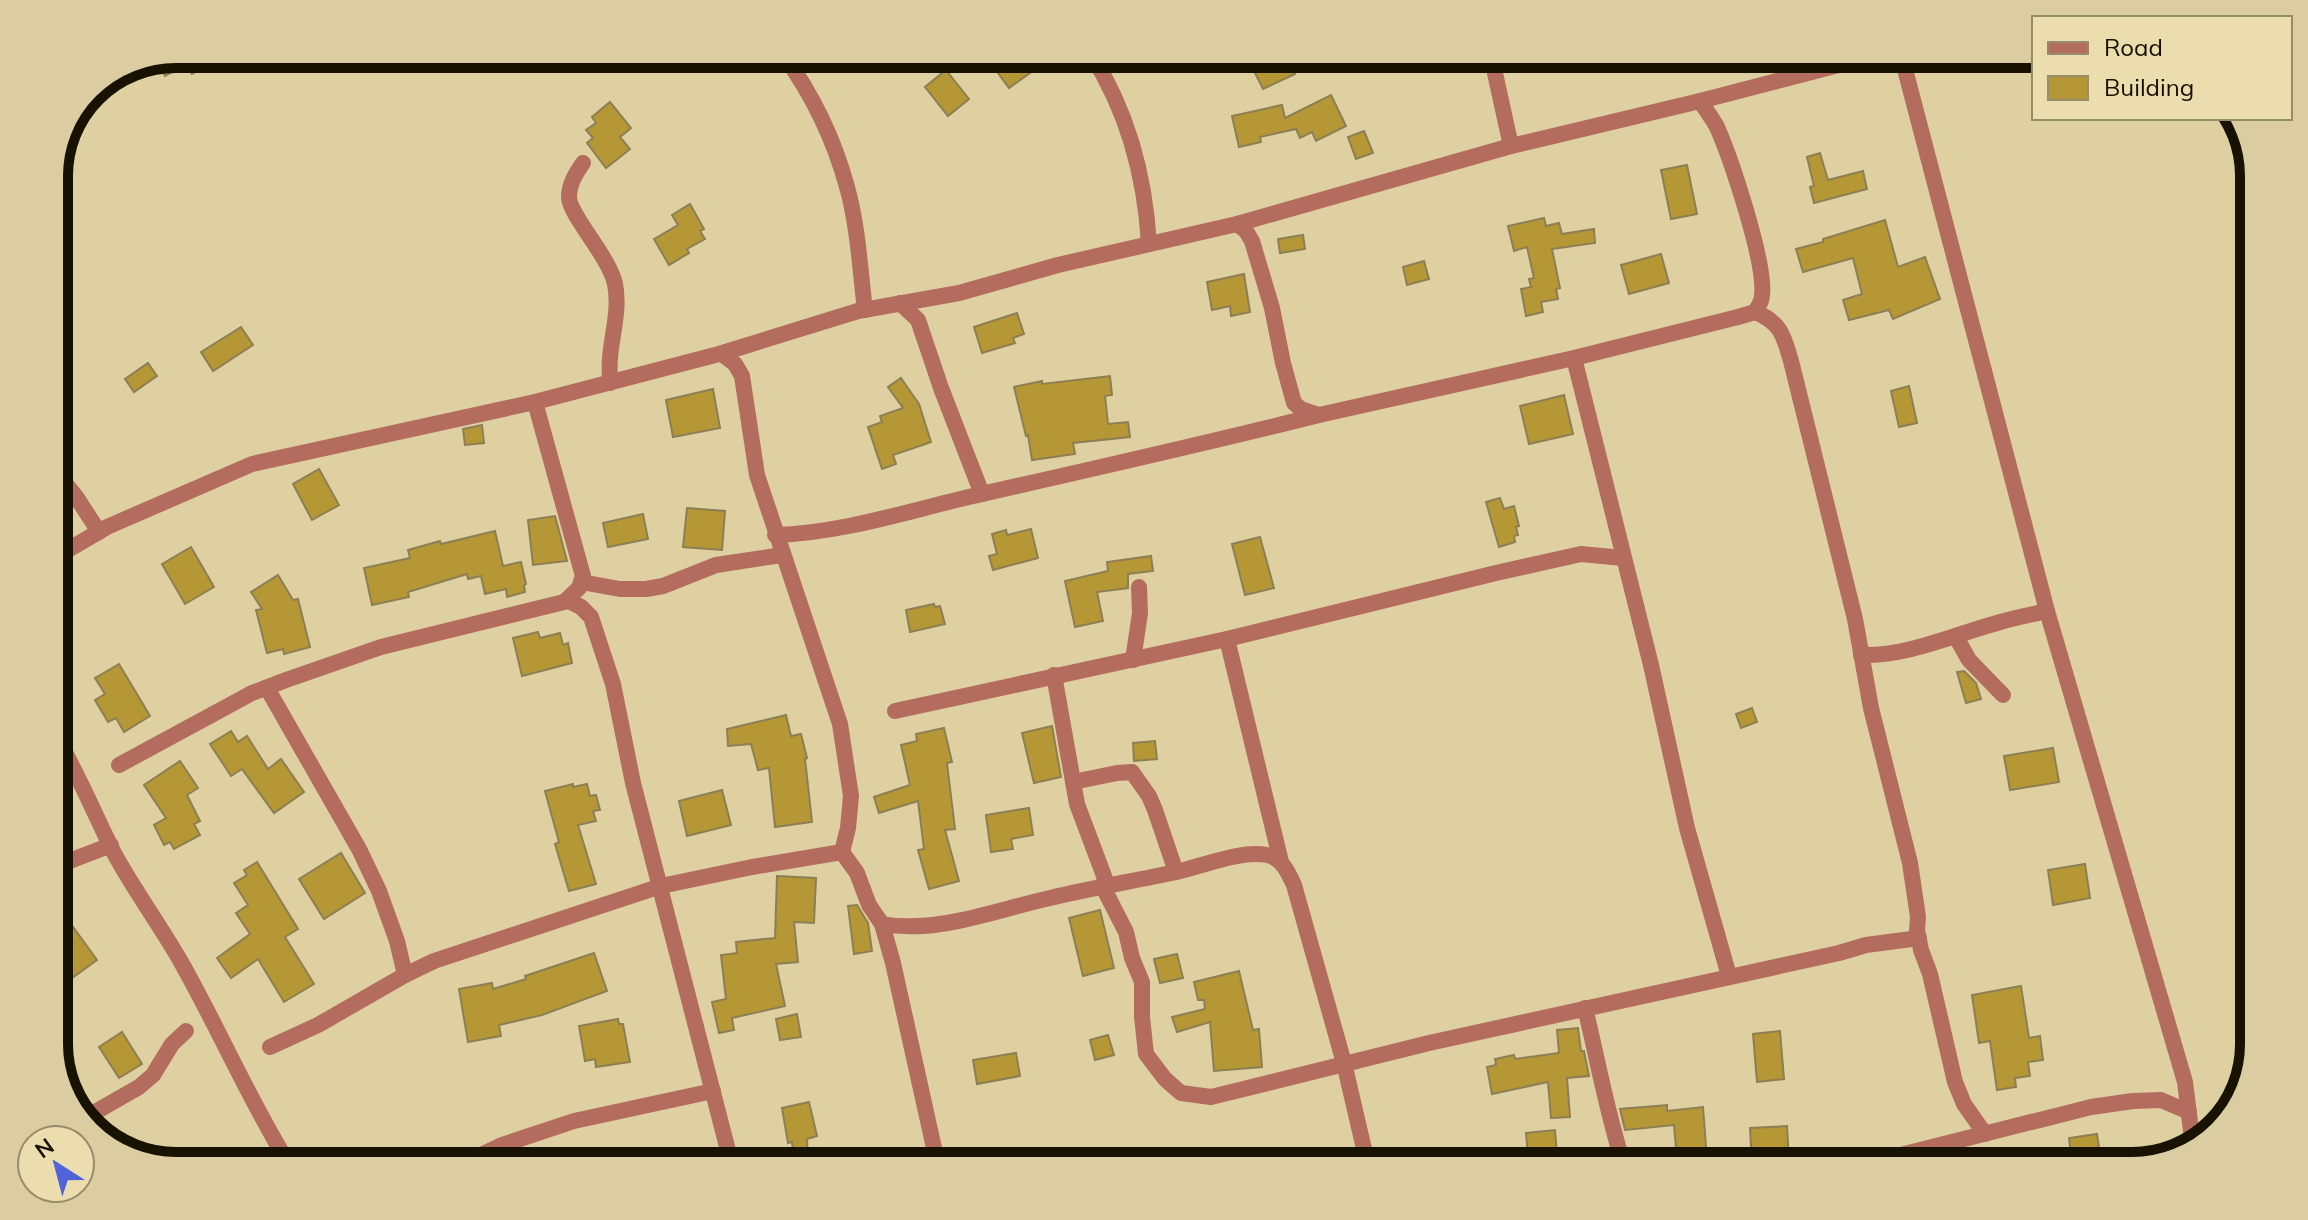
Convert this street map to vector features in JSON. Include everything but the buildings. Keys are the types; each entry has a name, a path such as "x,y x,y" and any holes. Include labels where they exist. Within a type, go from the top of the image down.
{"street":[{"path":"1100,68 1109,83 1136,155 1147,209 1149,244"},
{"path":"1494,68 1511,146"},
{"path":"68,550 99,532 252,464 535,402 722,354 865,310 959,293 1058,265 1237,224 1511,146 1827,68"},
{"path":"1905,68 2047,611 2185,1082 2192,1134"},
{"path":"794,69 816,107 848,189 865,310"},
{"path":"1700,101 1715,123 1750,228 1763,293 1755,312"},
{"path":"583,163 574,175 569,198 615,283 617,299 610,383"},
{"path":"1237,224 1252,241 1272,308 1294,403 1319,415"},
{"path":"900,303 918,320 982,494"},
{"path":"775,535 807,534 1175,451 1574,358 1755,312 1769,317 1783,335 1791,361 1855,619 1871,708 1910,863 1921,950 1930,974 1955,1082 1964,1104 1985,1134"},
{"path":"722,354 735,364 742,376 757,475 840,724 851,796 842,852 857,873 869,905 882,924 935,1152"},
{"path":"1574,358 1651,665 1687,828 1729,976"},
{"path":"119,765 252,693 381,647 567,600 579,588 583,576 535,402"},
{"path":"68,487 99,532"},
{"path":"895,711 1227,639 1581,554 1623,558"},
{"path":"581,582 620,589 646,589 663,586 716,565 782,555"},
{"path":"1133,660 1140,613 1139,587"},
{"path":"567,600 591,617 613,684 633,783 728,1152"},
{"path":"1861,655 1894,653 2047,611"},
{"path":"1956,637 1969,660 2003,695"},
{"path":"1227,639 1281,862 1294,885 1344,1063 1365,1152"},
{"path":"1054,675 1077,804 1104,885 1126,932 1142,982 1146,1054 1165,1079 1181,1093 1211,1097 1585,1008 1866,945 1919,938"},
{"path":"267,688 359,849 379,891 397,941 405,975"},
{"path":"68,757 111,845 181,961 282,1152"},
{"path":"1073,782 1132,772 1149,796 1176,872"},
{"path":"68,862 111,845"},
{"path":"270,1047 318,1025 434,961 661,886 842,852"},
{"path":"882,924 926,926 1233,858 1269,855 1281,862"},
{"path":"1585,1008 1619,1152"},
{"path":"93,1113 139,1087 153,1075 172,1044 186,1031"},
{"path":"487,1152 574,1121 713,1091"},
{"path":"1914,1152 2091,1107 2161,1100 2189,1112"}]}
